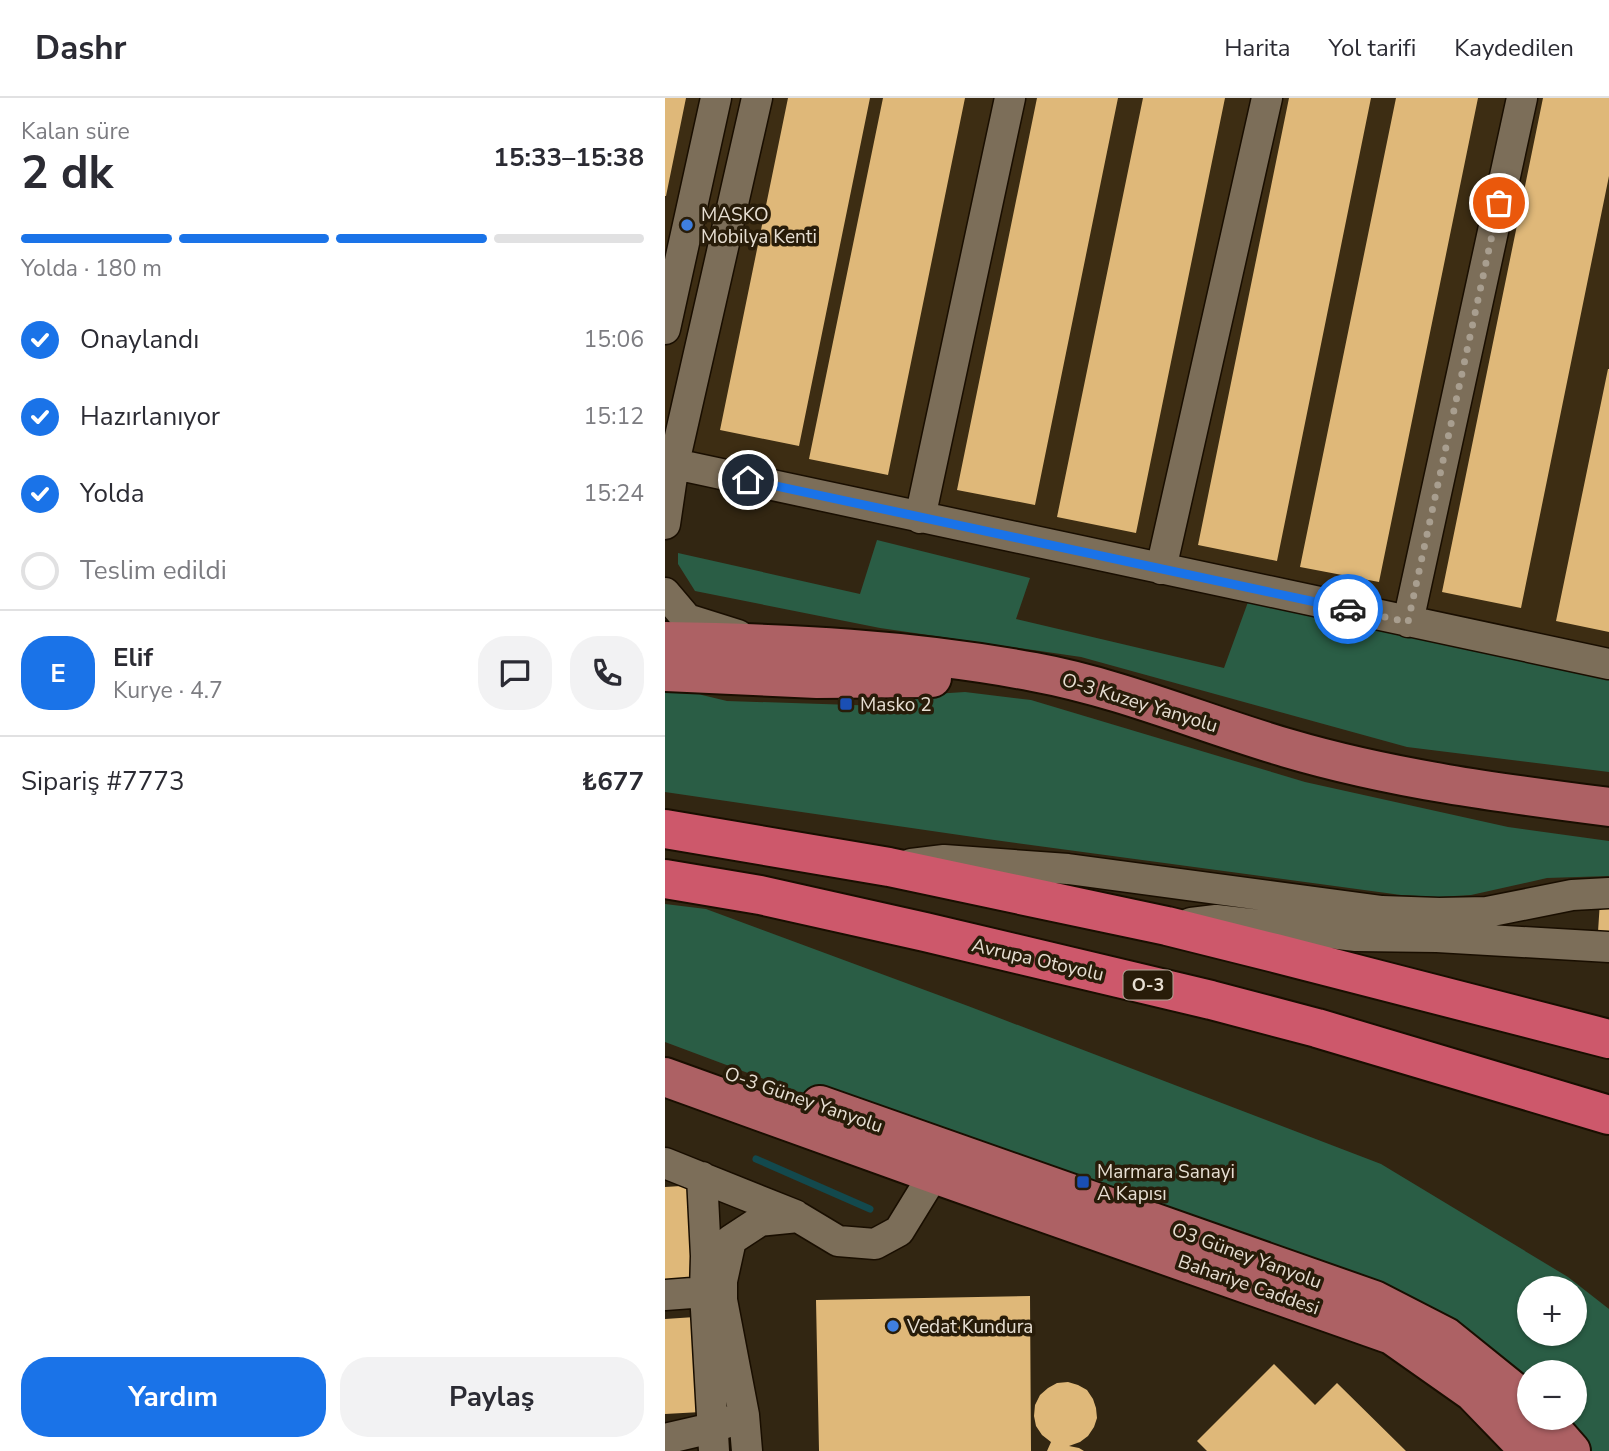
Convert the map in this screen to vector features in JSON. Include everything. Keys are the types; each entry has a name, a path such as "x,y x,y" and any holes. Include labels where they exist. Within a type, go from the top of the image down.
{"highway":[{"path":"665,829 889,867 1167,926 1609,1039"},
{"name":"Avrupa Otoyolu","path":"673,880 760,895 1211,1000 1317,1028 1609,1115"}],"main road":[{"name":"O-3 Kuzey Yanyolu","path":"665,641 762,643 943,657 1035,672 1131,695 1286,748 1371,771 1468,788 1609,807"},
{"name":"O-3 Kuzey Yanyolu","path":"665,672 817,679 933,678 984,685 1033,693 1125,716 1287,767 1369,789 1462,806 1609,825"},
{"name":"O-3 Güney Yanyolu","path":"665,1051 938,1161"},
{"name":"O-3 Güney Yanyolu","path":"665,1077 938,1161"},
{"name":"O3 Güney Yanyolu","path":"938,1161 1374,1300 1446,1337 1517,1394"},
{"name":"Bahariye Caddesi","path":"938,1161 1392,1335 1473,1391 1531,1451"},
{"path":"1553,1430 1571,1451"}],"street":[{"path":"665,329 716,98"},
{"path":"665,524 670,463 757,98"},
{"path":"920,518 1010,98"},
{"path":"1161,569 1267,98"},
{"path":"1408,622 1522,98"},
{"path":"670,463 1609,664"},
{"path":"665,593 687,619 762,643"},
{"path":"889,867 944,860 1068,869 1382,911 1438,925 1609,947"},
{"path":"1167,926 1216,920 1356,936 1438,925 1572,895 1609,893"},
{"path":"665,1163 798,1217 838,1241 875,1244 899,1231 938,1161"},
{"path":"665,1178 702,1177"},
{"path":"702,1177 706,1256 744,1415 747,1451"},
{"path":"713,1439 714,1296 722,1281 731,1240 760,1221 798,1217"},
{"path":"665,1295 714,1296"},
{"path":"665,1439 713,1439 744,1415"}],"shaded area":[{"name":"MASKO Mobilya Kenti","path":"665,98 1609,98 1609,674 665,472"}],"green space":[{"path":"877,540 1030,578 1016,619 1224,668 1252,591 1609,674 1609,772 1407,747 1081,657 880,628 695,591 678,564 678,553 860,594"},
{"path":"665,685 680,685 702,695 727,701 883,706 934,694 965,692 1031,700 1305,782 1508,827 1609,841 1609,876 1547,878 1471,895 1401,895 665,792"},
{"path":"665,904 706,909 1381,1164 1566,1276 1517,1276 1517,1346 1587,1346 1587,1292 1609,1309 1609,1451 1591,1451 1576,1430 1587,1430 1587,1360 1517,1360 1517,1382 1218,1248 665,1042"}],"building":[{"path":"665,98 686,98 666,196 665,196"},
{"path":"788,98 870,98 799,446 720,430"},
{"path":"883,98 965,98 888,475 809,459"},
{"path":"1037,98 1118,98 1035,505 957,490"},
{"path":"1143,98 1225,98 1136,533 1057,517"},
{"path":"1289,98 1371,98 1277,561 1198,545"},
{"path":"1396,98 1478,98 1379,582 1300,567"},
{"path":"1543,98 1609,98 1609,176 1521,608 1442,592"},
{"path":"1609,369 1609,632 1556,621"},
{"path":"1600,901 1609,902 1609,932 1598,932"},
{"path":"697,1185 703,1282 665,1284 665,1187"},
{"path":"1030,1296 1031,1451 819,1451 816,1300"},
{"path":"695,1317 701,1412 665,1414 665,1319"},
{"path":"1274,1364 1315,1405 1337,1383 1406,1451 1207,1451 1197,1441"},
{"path":"1068,1382 1087,1390 1093,1399 1097,1418 1088,1436 1069,1446 1084,1451 1047,1451 1051,1442 1036,1426 1035,1405 1040,1395 1048,1388 1057,1383"}],"waterway":[{"path":"756,1159 870,1209"}],"way so far":[{"path":"1348,609 1408,622 1499,203"}],"place":[{"name":"MASKO Mobilya Kenti","path":"687,225"},
{"name":"Masko 2","path":"846,704"},
{"name":"Marmara Sanayi A Kapısı","path":"1083,1182"},
{"name":"Vedat Kundura","path":"893,1326"}],"route":[{"path":"748,480 1348,609"}]}
